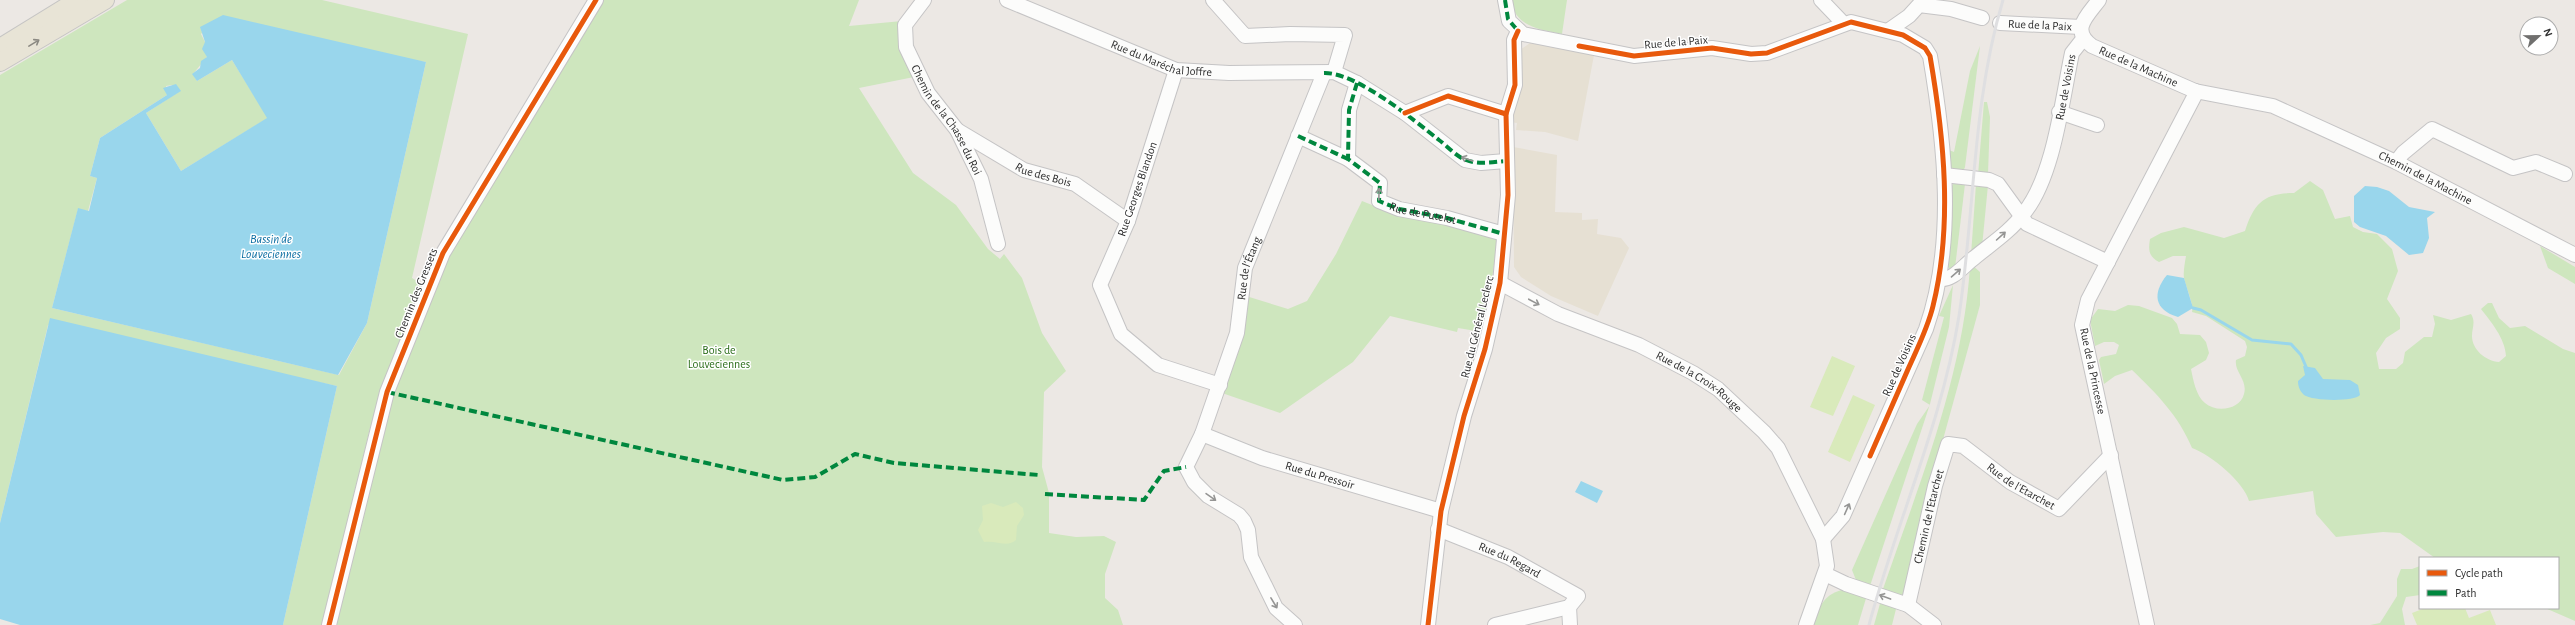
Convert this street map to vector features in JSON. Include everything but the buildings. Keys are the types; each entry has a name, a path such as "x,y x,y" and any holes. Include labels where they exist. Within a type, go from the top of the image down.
{"main road":[{"path":"0,48 78,0"},
{"path":"0,62 105,0"}],"street":[{"name":"Chemin des Gressets","path":"329,625 387,392 443,253 596,0"},
{"name":"Chemin de la Chasse du Roi","path":"924,0 905,25 906,47 928,93 957,130 981,179 998,244"},
{"name":"Rue du Maréchal Joffre","path":"1008,0 1176,70 1229,73 1329,73"},
{"name":"Rue de l'Étang","path":"1213,0 1245,36 1290,34 1345,35 1329,73 1298,136 1245,268 1239,328 1202,434 1186,467 1194,482 1208,496 1239,515 1244,521 1248,530 1251,557 1276,608 1290,618 1295,625"},
{"path":"1505,0 1508,19 1518,31"},
{"path":"1821,0 1844,24"},
{"name":"Rue de Voisins","path":"1823,539 1843,516 1926,328 1939,279 1951,278 2021,217 2035,197 2048,166 2072,53 2100,0"},
{"path":"1889,30 1909,16 1920,3 1951,9 1982,18"},
{"name":"Rue de la Paix","path":"1518,31 1529,36 1634,56 1712,48 1751,54 1767,53 1844,24 1859,23 1903,34 1925,48 1930,56 1941,121 1944,175 1944,223 1939,279"},
{"name":"Rue de la Paix","path":"2000,23 2082,33"},
{"name":"Rue du Général Leclerc","path":"1428,625 1441,511 1464,416 1485,349 1500,284 1508,196 1506,114 1515,85 1514,40 1518,31"},
{"name":"Rue de la Machine","path":"2082,33 2092,46 2195,91 2273,106"},
{"name":"Rue Georges Blandon","path":"1176,70 1128,221 1100,285 1121,334 1158,364 1220,385"},
{"path":"1329,73 1358,83 1405,113 1465,160 1481,162 1506,161"},
{"path":"1298,136 1348,159 1349,110 1358,83"},
{"name":"Rue de la Princesse","path":"2148,625 2082,325 2088,300 2195,95 2195,91"},
{"path":"1405,113 1448,96 1506,114"},
{"name":"Chemin de la Machine","path":"2273,106 2396,162 2575,256"},
{"path":"2059,112 2097,125"},
{"path":"2396,162 2403,153 2432,129 2513,168 2536,162 2565,174"},
{"name":"Rue des Bois","path":"957,130 1024,170 1075,184 1128,221"},
{"name":"Rue de Putelot","path":"1348,159 1380,183 1379,201 1399,209 1447,218 1504,234"},
{"path":"1944,175 1989,180 1998,184 2027,224 2108,262"},
{"name":"Rue de la Croix-Rouge","path":"1500,284 1558,314 1639,345 1693,373 1718,389 1764,432 1778,448 1823,539 1826,556 1825,574 1806,625"},
{"name":"Rue du Pressoir","path":"1202,434 1262,458 1441,511"},
{"name":"Chemin de l'Etarchet","path":"1908,605 1946,446 1953,443 1963,446"},
{"name":"Rue de l'Etarchet","path":"1963,446 2010,482 2059,509 2111,454"},
{"name":"Rue du Regard","path":"1438,529 1508,557 1574,602"},
{"path":"1825,574 1846,584 1908,605 1934,625"},
{"path":"1495,625 1574,602 1570,625"}],"shaded area":[{"path":"1530,43 1594,55 1578,141 1545,132 1516,130 1517,123 1510,122 1520,50"},
{"path":"1513,147 1557,155 1555,212 1582,213 1582,220 1598,219 1597,234 1621,238 1629,248 1598,316 1551,296 1521,277 1514,267"}],"green space":[{"path":"127,0 322,0 468,34 412,278 422,284 404,329 370,428 323,625 283,625 337,386 48,325 0,523 0,75","holes":["203,32 426,62 367,323 339,375 52,308 78,209 88,211 97,178 90,176 100,138 167,95 166,86 172,85 180,91 146,113 181,171 268,118 232,60 197,81 193,74 207,57 205,42 201,34"]},
{"name":"Bois de Louveciennes","path":"603,0 859,0 849,26 902,21 914,77 859,88 913,173 956,205 988,249 1000,259 1004,254 1022,278 1042,333 1066,371 1044,392 1042,467 1049,493 1049,533 1076,537 1104,536 1116,542 1105,574 1105,598 1118,610 1123,625 333,625 393,394 447,255"},
{"path":"1511,0 1567,0 1562,34 1537,28 1523,21 1517,16 1513,9"},
{"path":"1980,46 1965,167 1962,174 1953,171 1949,162 1949,150 1954,152 1970,71"},
{"path":"1984,102 1987,102 1990,117 1988,174 1978,175"},
{"path":"2310,181 2323,190 2335,219 2350,216 2353,227 2363,232 2377,234 2392,249 2398,271 2387,299 2400,318 2400,329 2386,338 2376,353 2379,369 2396,369 2403,363 2405,352 2424,337 2432,337 2435,324 2433,315 2451,320 2471,314 2473,320 2472,336 2474,346 2485,357 2499,362 2506,356 2505,349 2497,331 2481,309 2488,303 2492,303 2499,318 2510,328 2525,326 2563,349 2575,353 2575,621 2547,609 2559,609 2559,557 2434,557 2400,533 2383,532 2336,537 2316,514 2313,491 2249,501 2241,486 2226,470 2192,448 2187,436 2174,415 2150,387 2132,370 2115,376 2104,384 2099,360 2101,357 2116,354 2119,345 2114,342 2104,342 2095,346 2090,320 2098,309 2115,311 2128,305 2139,306 2172,318 2177,324 2180,334 2200,335 2206,342 2209,353 2206,360 2191,369 2195,387 2199,396 2205,403 2221,409 2233,407 2238,404 2242,399 2245,389 2243,380 2237,368 2236,360 2245,356 2247,347 2245,341 2206,316 2192,312 2191,301 2184,278 2186,256 2173,256 2159,262 2153,258 2150,253 2150,239 2161,233 2184,227 2224,238 2245,231 2252,213 2268,198 2284,193 2294,193"},
{"path":"1954,183 1965,184 1955,268 1950,269 1946,265 1950,189"},
{"path":"1976,184 1988,185 1982,247 1971,255"},
{"path":"1362,201 1397,215 1498,234 1491,287 1482,332 1458,328 1457,332 1390,316 1353,362 1280,413 1222,393 1246,296 1288,309 1307,301 1336,254"},
{"path":"2540,246 2575,267 2575,284 2548,268"},
{"path":"1972,265 1980,272 1980,305 1944,436 1910,587 1902,595 1896,596 1884,593 1883,589 1925,470 1949,390 1959,349 1966,308 1970,266"},
{"path":"1953,285 1949,327 1930,405 1922,400 1944,317 1939,316"},
{"path":"1832,356 1855,366 1833,416 1810,407"},
{"path":"1853,395 1875,405 1850,462 1828,452"},
{"path":"1929,406 1869,589 1858,585 1852,570 1917,424"},
{"path":"1016,502 1023,508 1024,515 1017,526 1016,540 1005,544 984,542 978,530 983,520 982,506 991,503 1003,507"},
{"path":"2419,566 2419,595 2406,597 2402,609 2405,625 2370,625 2380,623 2397,596 2397,579 2401,569 2412,569"},
{"path":"1846,589 1867,595 1858,625 1813,625 1820,606 1827,597"},
{"path":"1881,600 1897,605 1892,625 1874,625"},
{"path":"2422,609 2465,609 2469,618 2490,610 2496,625 2417,625 2412,613"}],"water":[{"name":"Bassin de Louveciennes","path":"223,15 426,62 367,323 338,375 52,308 78,208 89,211 97,178 90,176 100,138 167,95 163,88 176,84 181,91 146,113 181,171 267,118 232,60 197,81 192,74 200,68 201,61 207,57 202,49 205,42 200,27"},
{"path":"2365,186 2377,187 2389,191 2409,207 2435,212 2427,218 2429,238 2423,253 2409,255 2386,236 2360,227 2354,222 2354,196"},
{"path":"2167,275 2184,278 2193,308 2178,317 2164,310 2158,300 2159,288"},
{"path":"50,318 337,386 283,625 20,625 0,619 0,523"},
{"path":"2303,366 2315,368 2323,379 2350,380 2358,385 2360,395 2350,399 2333,400 2315,399 2304,395 2298,385 2298,381 2305,375"},
{"path":"1581,481 1603,491 1597,503 1575,492"}],"waterway":[{"path":"2193,308 2201,310 2252,340 2291,344 2301,355 2307,369"}],"railway":[{"path":"1869,625 1892,548 1942,394 1951,355 1959,316 1964,276 1975,157 1985,78 2003,0"}],"marked path":[{"path":"1505,0 1508,19 1518,31 1516,34"},
{"path":"1324,73 1337,75 1352,80 1368,88 1400,110 1463,159 1481,163 1506,161"},
{"path":"1357,83 1349,110 1348,159 1380,183 1379,201 1399,209 1447,218 1504,234"},
{"path":"1298,136 1348,159"},
{"path":"387,392 783,480 815,477 855,454 894,463 1039,475"},
{"path":"1045,494 1144,500 1164,471 1186,467"}],"cycle path":[{"path":"329,625 387,392 443,253 596,0"},
{"path":"1579,46 1634,56 1712,48 1751,54 1767,53 1851,22 1903,35 1925,48 1930,56 1935,87 1944,181 1945,213 1939,275 1933,306 1926,329 1870,456"},
{"path":"1428,625 1441,511 1464,416 1485,349 1500,283 1508,195 1506,114 1515,85 1514,40 1518,31"},
{"path":"1405,113 1448,96 1506,114"}]}
